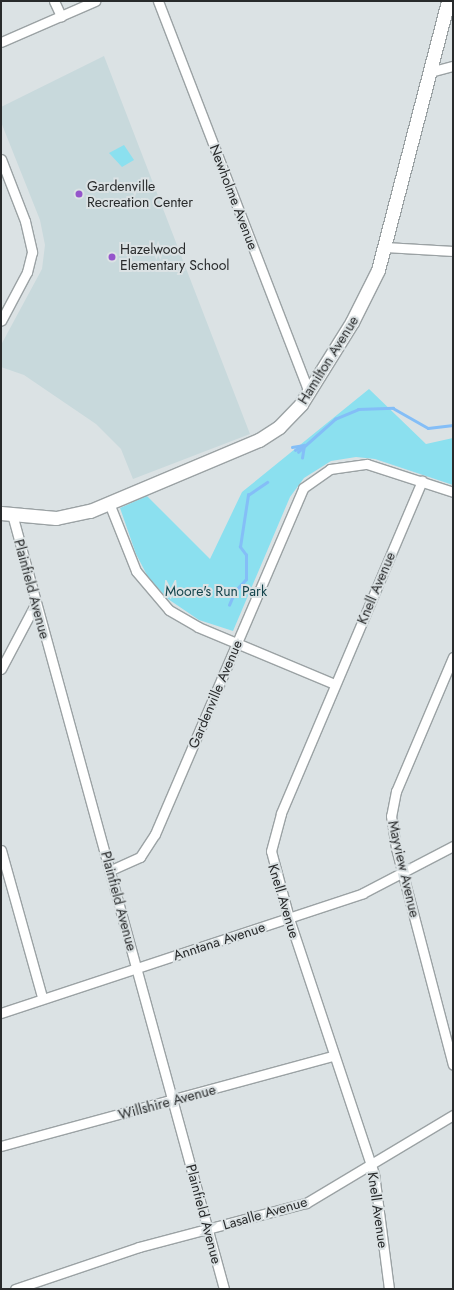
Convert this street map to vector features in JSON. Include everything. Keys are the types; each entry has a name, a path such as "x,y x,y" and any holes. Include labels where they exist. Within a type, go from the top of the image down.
{"street":[{"path":"54,1 61,16"},
{"path":"1,42 95,1"},
{"name":"Newholme Avenue","path":"158,1 309,393"},
{"name":"Hamilton Avenue","path":"6,514 56,518 110,503 270,434 309,393 367,294 385,247 448,1"},
{"path":"430,72 453,66"},
{"path":"1,159 25,221 32,252 27,272 1,321"},
{"path":"385,247 453,251"},
{"name":"Gardenville Avenue","path":"111,870 132,862 148,847 297,498 317,476 349,464 367,464 453,492"},
{"name":"Knell Avenue","path":"389,1289 370,1163 333,1056 272,863 272,840 334,684 422,481"},
{"path":"110,503 136,571 145,584 184,620 334,684"},
{"name":"Plainfield Avenue","path":"6,514 36,603 111,870 224,1289"},
{"path":"1,669 36,603"},
{"name":"Mayview Avenue","path":"453,657 393,803 392,828 453,1065"},
{"name":"Anntana Avenue","path":"1,1013 42,997 137,968 363,893 453,846"},
{"path":"1,850 42,997"},
{"name":"Willshire Avenue","path":"1,1146 333,1056"},
{"name":"Lasalle Avenue","path":"15,1289 208,1228 306,1202 453,1115"}],"shaded area":[{"name":"Hazelwood Elementary School","path":"104,56 250,434 133,479 121,449 96,424 24,375 1,367 1,345 42,269 45,245 40,220 1,122 1,107"}],"green space":[{"path":"124,145 134,160 122,167 109,153"},
{"name":"Moore's Run Park","path":"369,389 426,444 453,438 453,485 375,459 356,457 331,461 304,478 290,497 233,631 199,620 168,599 148,577 136,554 120,508 147,496 210,559 242,492"}],"waterway":[{"path":"298,452 335,419 358,409 393,408 428,428 453,425"},
{"path":"292,447 304,445"},
{"path":"302,458 304,445"},
{"path":"295,450 302,446"},
{"path":"229,605 235,591 246,579 246,555 240,547 248,495 267,482"}],"place":[{"name":"Gardenville Recreation Center","path":"79,194"},
{"name":"Hazelwood Elementary School","path":"112,257"}]}
